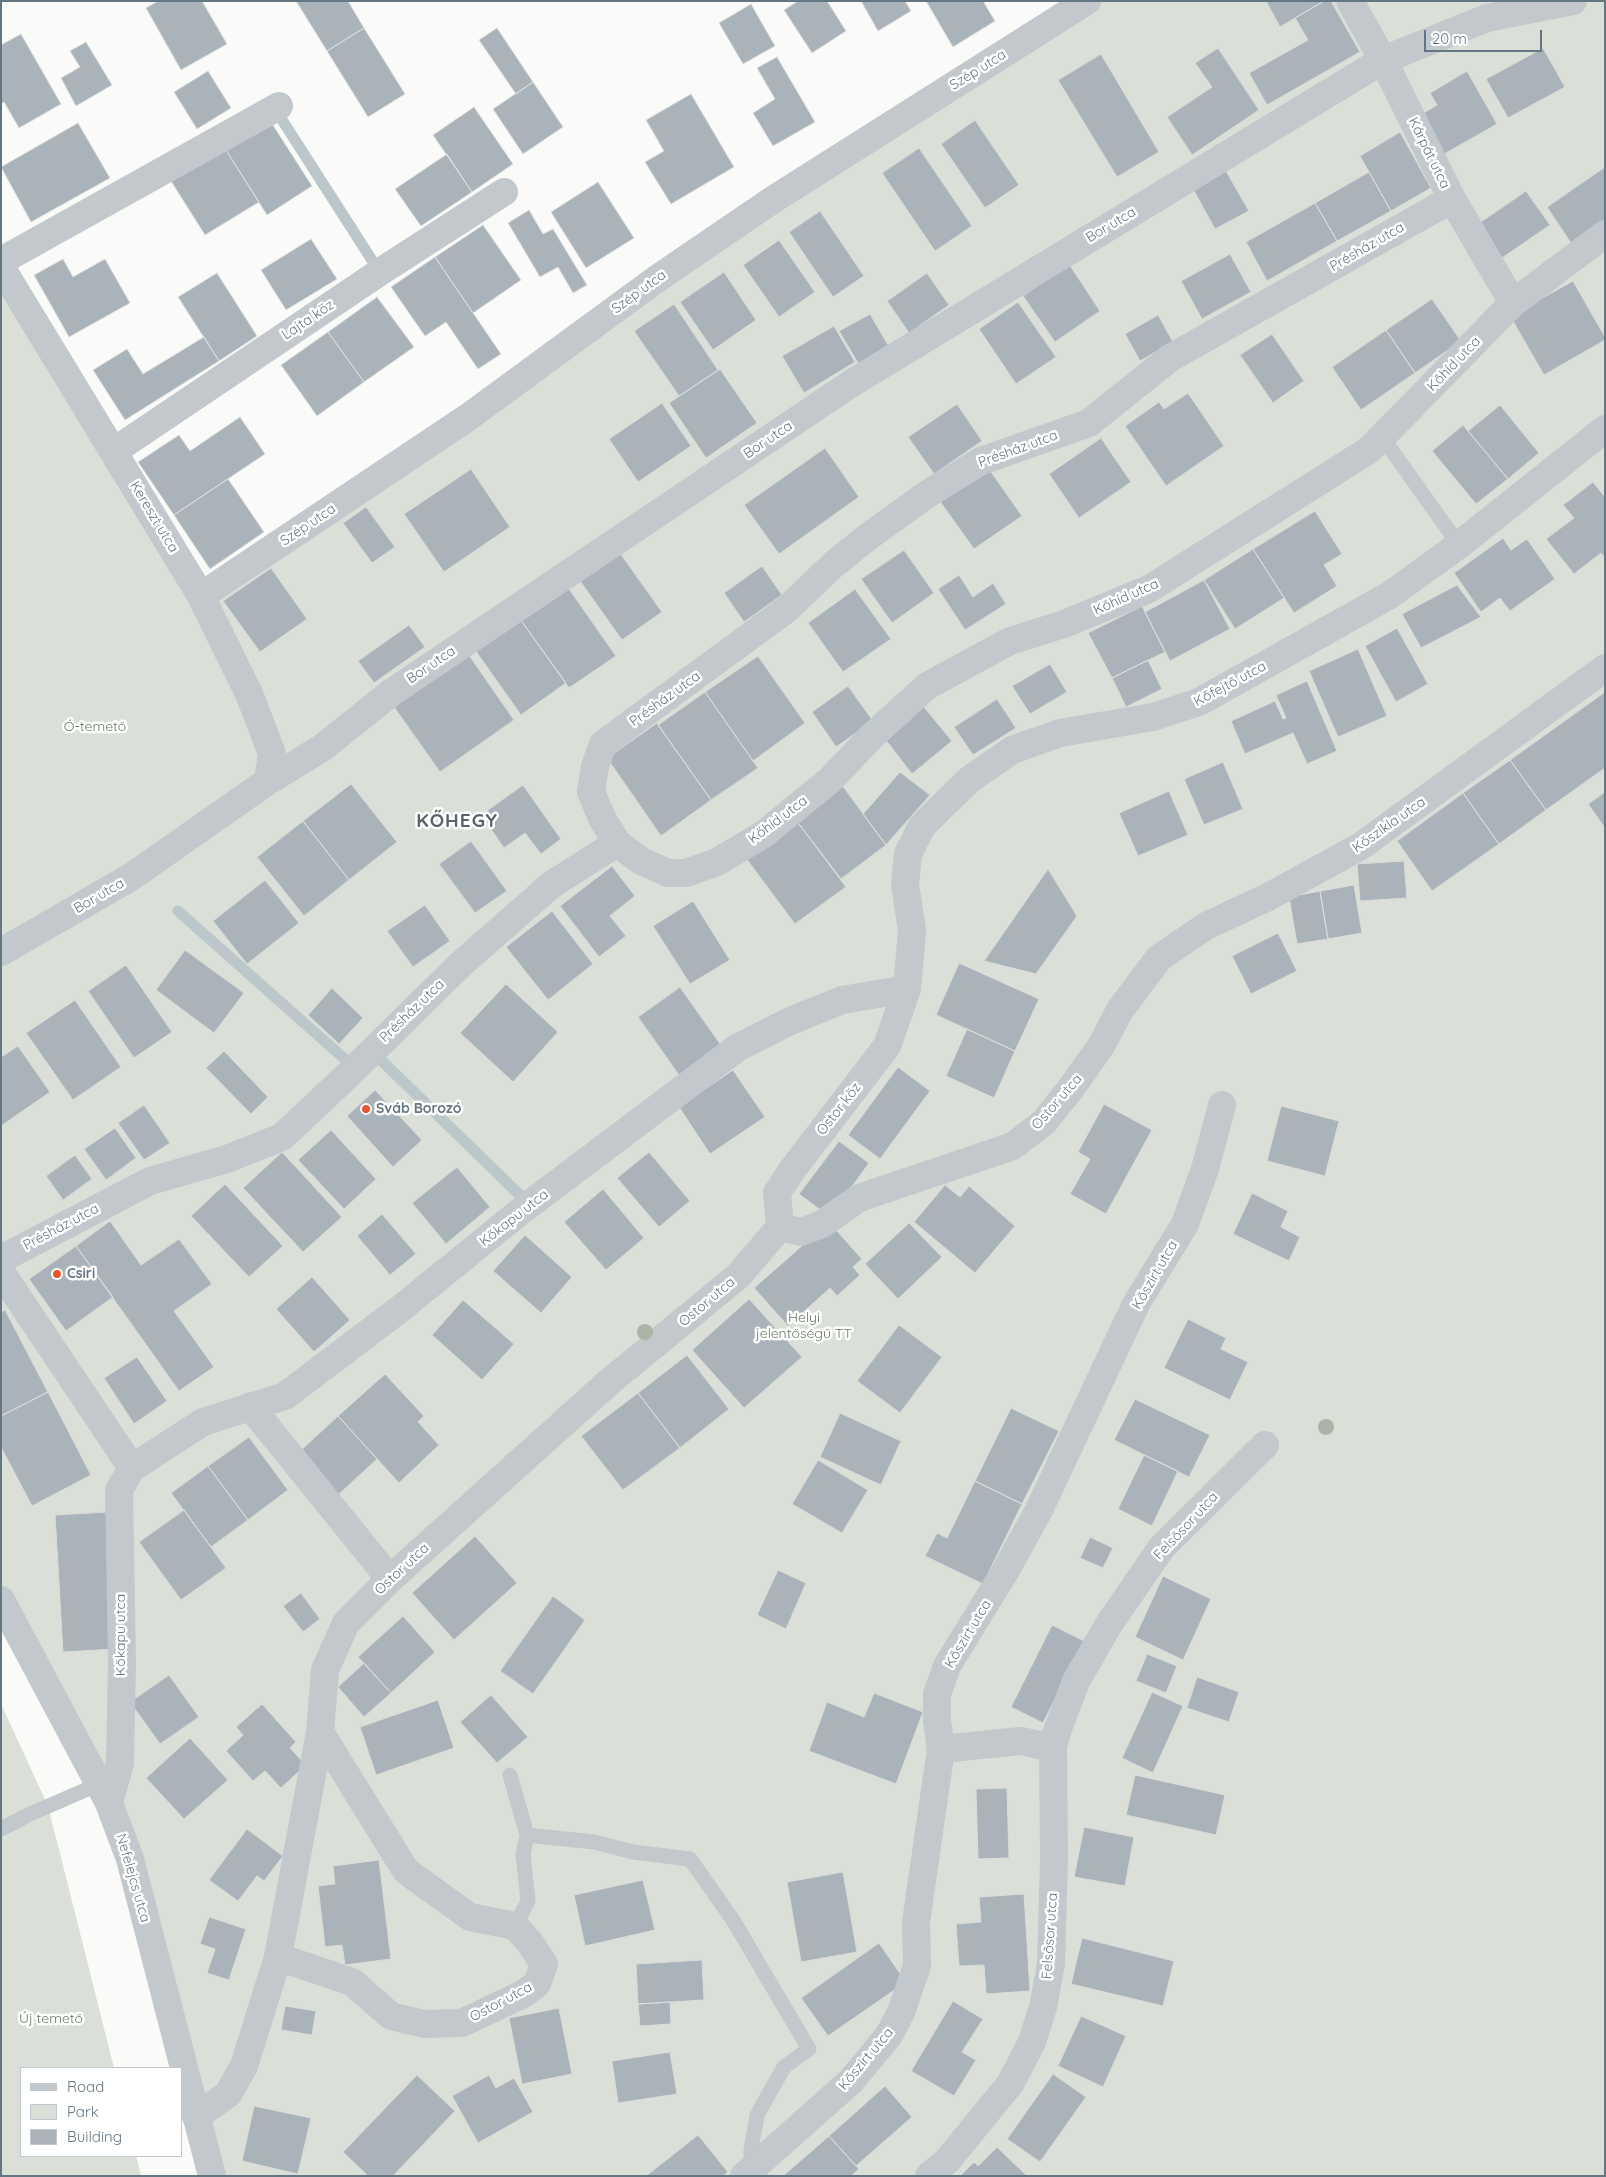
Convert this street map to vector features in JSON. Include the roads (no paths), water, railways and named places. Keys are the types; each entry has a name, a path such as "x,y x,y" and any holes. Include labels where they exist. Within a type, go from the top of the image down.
{"street":[{"name":"Szép utca","path":"201,596 467,418 658,278 774,199 1087,1"},
{"name":"Kárpát utca","path":"1350,1 1383,60 1452,198 1513,303"},
{"name":"Bor utca","path":"1,952 131,877 268,781 322,748 392,692 852,383 1383,60 1487,18 1573,1"},
{"path":"1,261 279,106"},
{"name":"Lajta köz","path":"114,451 382,270 504,192"},
{"name":"Présház utca","path":"1,1259 150,1181 227,1159 282,1137 461,964 551,885 617,843 602,818 591,792 595,766 602,744 787,609 834,565 869,536 929,492 981,461 1089,423 1170,358 1452,198"},
{"name":"Kőhíd utca","path":"617,843 641,861 668,873 686,873 717,862 764,834 830,780 872,736 927,686 1010,641 1064,624 1149,589 1369,450 1383,438 1513,303 1605,234"},
{"name":"Kereszt utca","path":"1,267 201,596 250,696 272,754 268,781"},
{"name":"Kőfejtő utca","path":"907,989 912,931 905,884 908,854 922,826 969,780 1012,750 1060,733 1153,717 1199,702 1390,595 1459,545 1605,429"},
{"name":"Kőszikla utca","path":"1159,958 1206,926 1268,897 1361,846 1605,668"},
{"name":"Ostor utca","path":"196,2117 228,2094 244,2066 278,1957 320,1732 325,1670 346,1623 390,1579 608,1383 738,1276 780,1227 801,1232 822,1224 859,1198 1013,1146 1044,1122 1072,1088 1101,1046 1120,1010 1159,958"},
{"name":"Ostor köz","path":"780,1227 776,1193 887,1046 907,989"},
{"name":"Kőkapu utca","path":"104,1794 120,1763 122,1663 119,1490 132,1468 203,1422 285,1396 400,1309 522,1210 737,1048 788,1022 842,1000 907,989"},
{"name":"Kőszirt utca","path":"748,2172 851,2081 889,2034 901,2012 917,1966 916,1922 941,1749 937,1720 938,1694 947,1666 1006,1570 1039,1510 1136,1304 1185,1224 1205,1169 1222,1105"},
{"path":"1,1272 132,1468"},
{"path":"250,1406 390,1579"},
{"name":"Felsősor utca","path":"929,2176 947,2161 1010,2084 1032,2042 1043,2007 1051,1964 1054,1859 1053,1748 1056,1734 1076,1681 1109,1624 1162,1547 1265,1445"},
{"name":"Nefelejcs utca","path":"1,1600 104,1794 130,1859 212,2176"},
{"path":"320,1732 406,1871 470,1917 515,1926"},
{"path":"941,1749 1021,1741 1053,1748"},
{"name":"Ostor utca","path":"278,1957 352,1982 391,2016 424,2024 462,2023 523,1994 537,1984 544,1964 530,1943 515,1926"}],"lane":[{"path":"1383,438 1459,545"},
{"path":"510,1774 527,1835 523,1854 528,1901 515,1926"},
{"path":"1,1829 28,1815 104,1794"},
{"path":"527,1835 594,1842 633,1852 690,1859 733,1920 809,2049 784,2068 757,2115 748,2172"}],"waterway":[{"path":"277,112 377,268"},
{"path":"178,911 347,1061"},
{"path":"382,1061 525,1200"}],"place":[{"name":"Sváb Borozó","path":"366,1109"},
{"name":"Csiri","path":"57,1274"}],"district":[{"name":"KŐHEGY","path":"457,821"}],"park label":[{"name":"Ó-temető","path":"95,727"},
{"name":"Helyi jelentőségű TT","path":"804,1326"},
{"name":"Új temető","path":"51,2019"}]}
